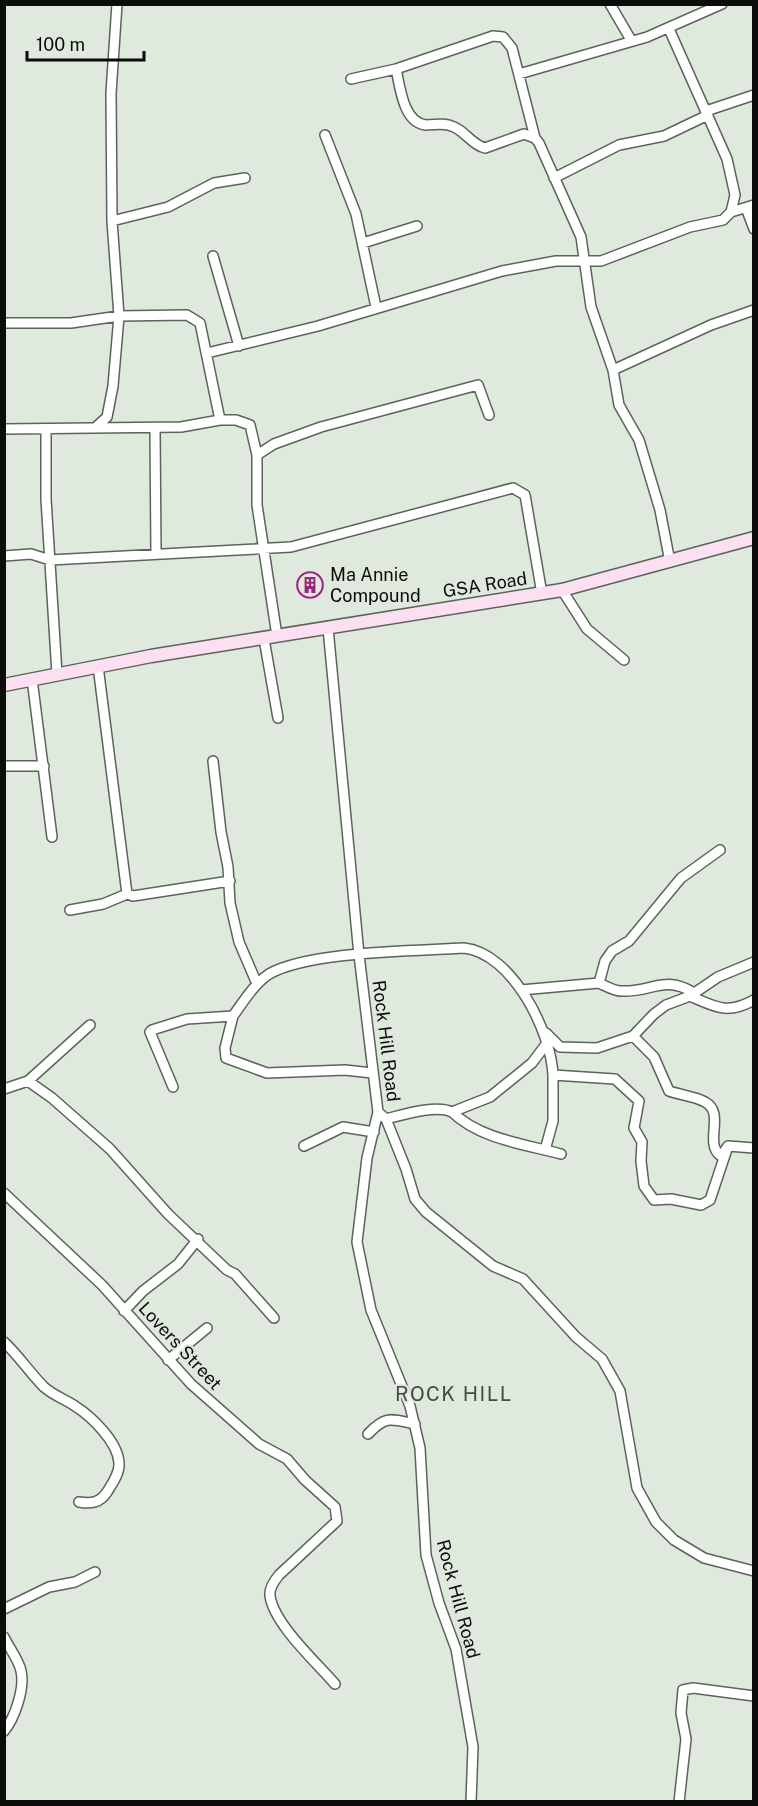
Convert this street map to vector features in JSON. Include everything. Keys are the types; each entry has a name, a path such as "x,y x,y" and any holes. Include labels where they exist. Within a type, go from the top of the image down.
{"street":[{"path":"109,428 106,417 113,386 119,316 112,221 111,54 117,4"},
{"path":"610,4 621,27 631,40"},
{"path":"519,74 669,28 722,4"},
{"path":"669,28 727,159 734,186 735,204 731,212"},
{"path":"351,79 396,69 499,36 506,38 512,48 535,138 544,152 581,237 591,307 613,369 619,405 639,440 660,510 670,562"},
{"path":"396,69 408,112 414,121 424,125 443,123 455,127 476,144 485,148 524,134 535,138"},
{"path":"554,178 619,145 664,136 707,113 753,95"},
{"path":"325,135 351,197 376,307"},
{"path":"112,221 148,214 168,207 214,183 245,178"},
{"path":"207,353 318,326 502,271 556,261 601,261 690,226 714,224 731,212 750,206 753,229"},
{"path":"363,243 417,226"},
{"path":"213,256 239,346"},
{"path":"613,369 711,325 753,310"},
{"path":"4,323 71,323 119,316 187,315 195,318 200,323 220,420"},
{"path":"257,455 274,444 321,428 478,385 489,416"},
{"path":"95,428 106,417"},
{"path":"4,429 181,427 220,420 236,420 250,425 257,455 257,505 277,636"},
{"path":"155,428 156,554"},
{"path":"46,429 46,499 57,675"},
{"path":"4,556 31,554 50,560 263,548 316,542 513,488 525,495 542,594"},
{"name":"GSA Road","path":"4,685 98,666 542,594 670,562 753,538"},
{"path":"562,590 588,629 624,660"},
{"name":"Rock Hill Road","path":"328,628 372,1073 382,1115 374,1132 365,1170 357,1242 371,1310 415,1424 420,1448 426,1555 439,1603 456,1650 473,1747 471,1802"},
{"path":"264,639 278,718"},
{"path":"98,666 122,865 128,894"},
{"path":"32,679 52,837"},
{"path":"213,761 230,881 228,897 239,942 257,984"},
{"path":"4,766 44,766"},
{"path":"599,983 602,969 612,951 629,941 681,878 720,850"},
{"path":"70,910 103,904 128,894 133,896 230,881"},
{"path":"372,1073 345,1070 267,1073 226,1058 225,1048 233,1016 257,984 282,968 359,955 475,949 505,970 543,1029 548,1043 552,1058 553,1120 545,1150"},
{"path":"543,1029 560,1047 597,1048 633,1036 660,1010 692,995 718,977 753,962"},
{"path":"520,990 599,983 618,991 634,991 668,983 683,986 692,995 720,1010 737,1007 753,1000"},
{"path":"173,1087 150,1032 187,1019 233,1016"},
{"path":"4,1089 28,1081 90,1025"},
{"path":"633,1036 654,1057 669,1091 703,1100 711,1106 714,1114 715,1151 722,1156 728,1146"},
{"path":"452,1112 490,1097 532,1063 548,1043"},
{"path":"553,1075 615,1079 639,1101 634,1128 642,1142 641,1161 644,1186 654,1200 671,1199 701,1205 706,1203 710,1200 728,1146"},
{"path":"28,1081 52,1098 110,1149 168,1214 198,1239 227,1270 235,1274 274,1317"},
{"path":"561,1154 495,1137 465,1124 447,1109 382,1115 406,1168 415,1199 426,1212 493,1266 524,1279 576,1337 602,1359 620,1391 637,1488 656,1522 674,1540 704,1558 752,1568"},
{"path":"304,1146 344,1127 374,1132"},
{"path":"728,1146 753,1148"},
{"name":"Lovers Street","path":"4,1193 102,1285 168,1360 219,1410 241,1426 259,1444 287,1460 305,1480 328,1499 338,1513 337,1521 330,1529 279,1575 272,1584 270,1597 284,1625 335,1684"},
{"path":"124,1311 143,1291 178,1264 198,1239"},
{"path":"168,1360 207,1328"},
{"path":"4,1342 44,1386 57,1397 75,1406 97,1426 115,1449 120,1462 106,1494 96,1502 79,1502"},
{"path":"368,1434 382,1420 415,1424"},
{"path":"4,1608 49,1587 75,1582 96,1572"},
{"path":"4,1637 21,1671 22,1681 16,1705 4,1731"},
{"path":"679,1802 686,1739 681,1713 683,1690 693,1688 753,1696"}],"place":[{"name":"Ma Annie Compound","path":"310,585"}],"district":[{"name":"ROCK HILL","path":"454,1394"}]}
